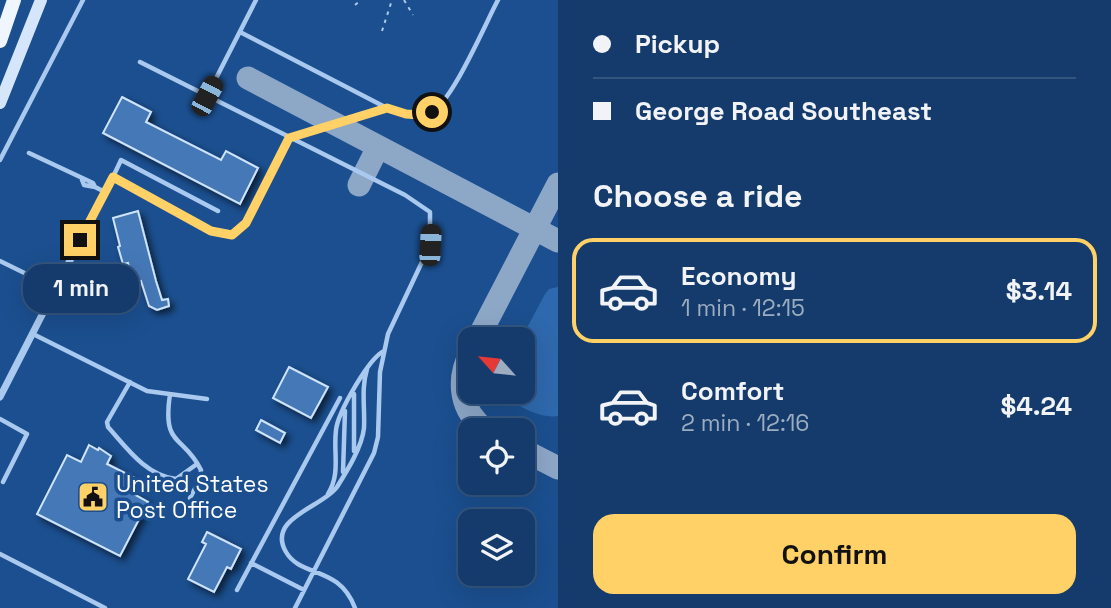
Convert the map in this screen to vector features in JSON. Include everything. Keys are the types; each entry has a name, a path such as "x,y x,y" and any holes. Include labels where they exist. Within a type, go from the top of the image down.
{"main road":[{"path":"0,16 7,0"},
{"path":"0,41 14,0"},
{"path":"0,103 41,0"}],"street":[{"path":"0,395 105,192"}],"lane":[{"path":"0,160 83,0"},
{"path":"207,96 256,0"},
{"path":"240,32 387,108 420,115 432,112 441,104 498,0"},
{"path":"140,62 422,205 430,212 430,245 388,334 384,351 380,372 377,446 295,608"},
{"path":"113,177 211,231 232,235 246,223 289,138 387,108"},
{"path":"29,153 105,192 121,160 218,211"},
{"path":"0,261 55,289"},
{"path":"33,334 147,391 208,399"},
{"path":"325,498 335,480 337,427 367,369 378,354 384,351"},
{"path":"355,608 343,587 325,574 296,562 287,555 283,533 292,519 325,498 339,483 352,459 363,434 362,389 367,369"},
{"path":"130,382 107,422 108,426 142,464 170,478 176,479 197,464"},
{"path":"352,459 355,444 356,387"},
{"path":"170,394 167,418 170,431 197,464 201,475 190,498"},
{"path":"237,590 340,398"},
{"path":"339,483 344,463 346,406"},
{"path":"0,419 27,434 3,482"},
{"path":"0,554 106,608"},
{"path":"251,563 304,590"}],"path":[{"path":"355,5 361,0"},
{"path":"382,31 392,0"},
{"path":"404,0 413,15"}],"shaded area":[{"path":"558,287 558,416 543,415 518,404 536,404 536,327 527,327 549,289"}],"building":[{"path":"122,97 151,112 146,122 221,160 226,151 258,168 240,204 103,133"},
{"path":"138,211 162,300 168,299 169,306 157,310 149,306 141,281 133,283 128,263 123,264 118,247 120,246 113,218"},
{"path":"289,367 328,387 311,418 273,398"},
{"path":"261,420 285,433 280,443 256,430"},
{"name":"United States Post Office","path":"89,445 111,456 107,464 139,480 132,493 148,502 120,556 37,514 67,455 81,462"},
{"path":"207,532 241,549 231,569 227,567 214,592 188,579 206,544 202,542"}],"taxiway":[{"path":"248,78 558,241"},
{"path":"359,185 378,147"},
{"path":"484,327 558,184"},
{"path":"466,404 474,418"},
{"path":"535,456 558,468"}],"place":[{"name":"United States Post Office","path":"93,497"}],"route":[{"path":"80,240 113,177 211,231 232,235 246,223 289,138 387,108 406,114 432,112"}]}
